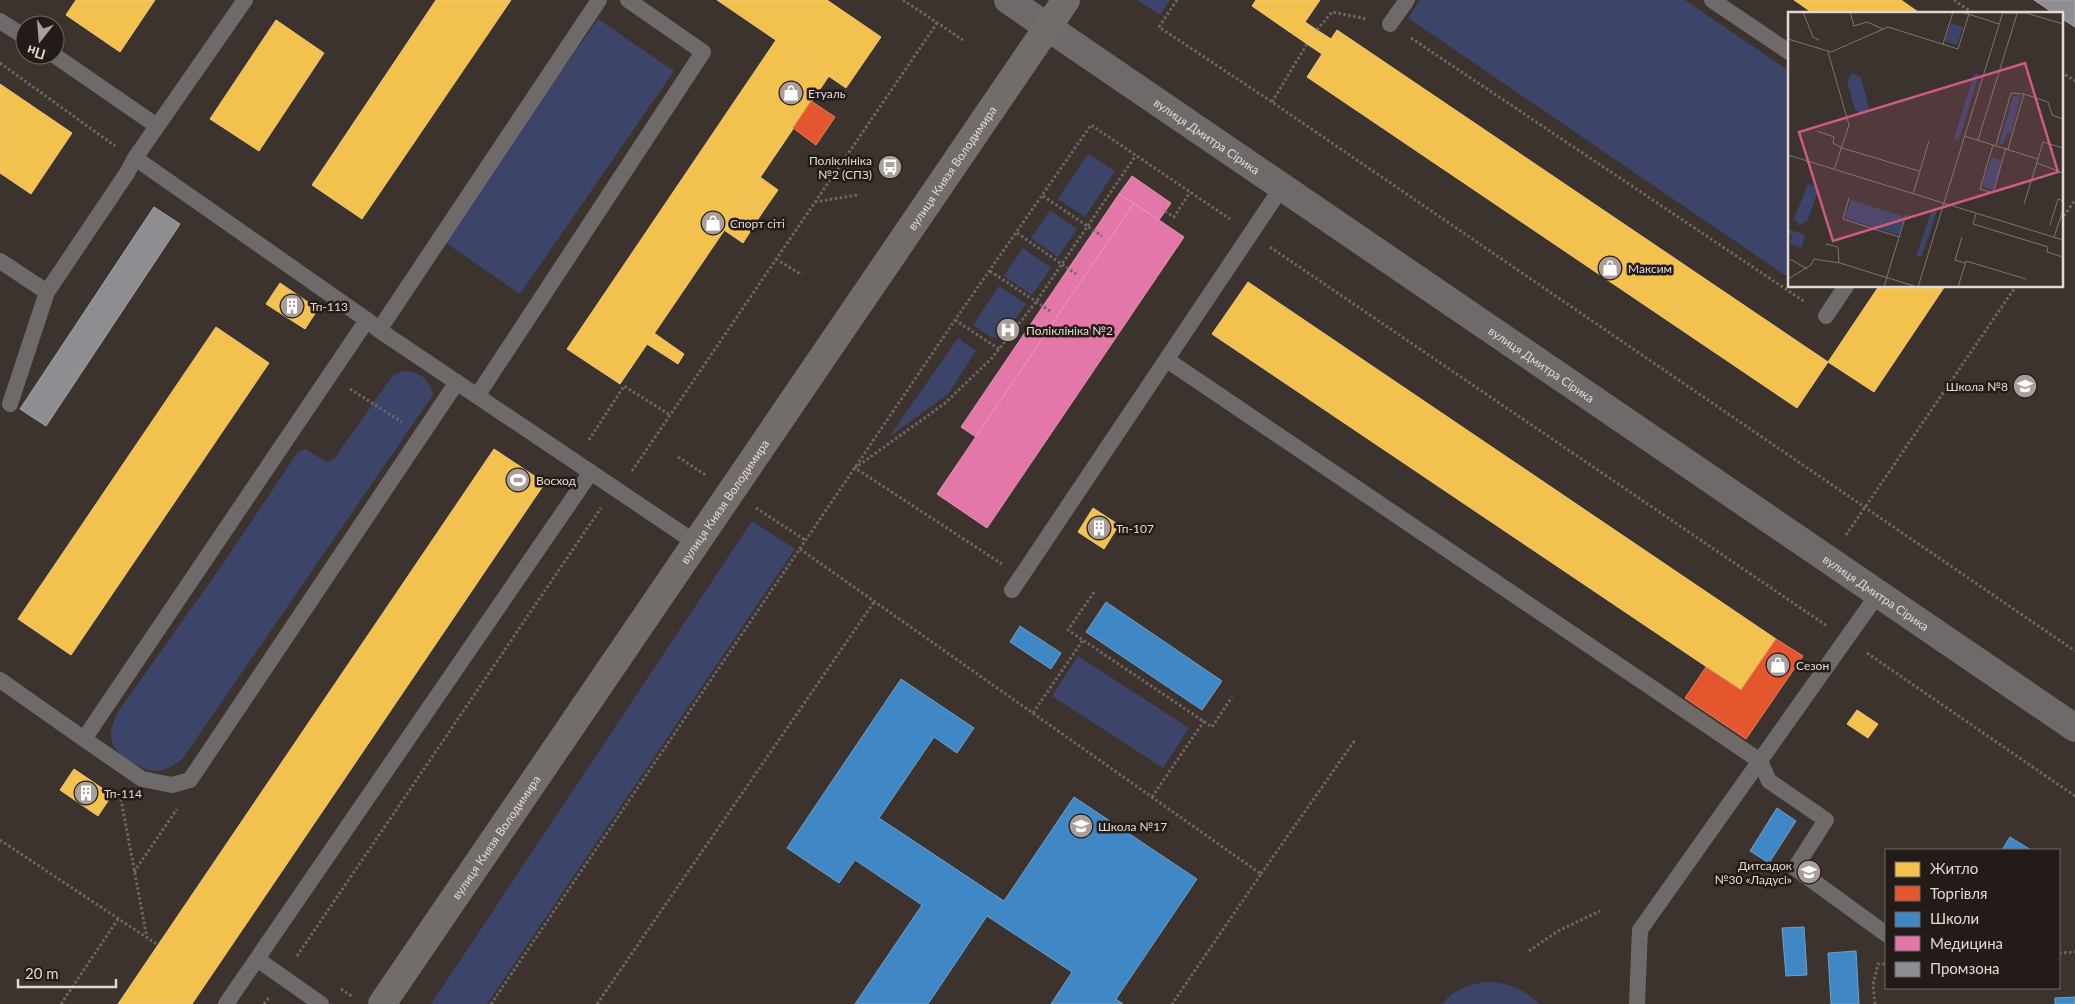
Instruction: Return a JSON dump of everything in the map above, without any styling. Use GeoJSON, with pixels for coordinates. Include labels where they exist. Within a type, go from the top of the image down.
{"type":"FeatureCollection","features":[{"type":"Feature","properties":{"kind":"main road","name":"вулиця Князя Володимира"},"geometry":{"type":"LineString","coordinates":[[382,1004],[1066,0]]}},
{"type":"Feature","properties":{"kind":"street","name":"вулиця Дмитра Сірика"},"geometry":{"type":"LineString","coordinates":[[1008,0],[2075,728]]}},
{"type":"Feature","properties":{"kind":"lane"},"geometry":{"type":"LineString","coordinates":[[10,404],[47,292],[122,181],[135,158],[245,0]]}},
{"type":"Feature","properties":{"kind":"lane"},"geometry":{"type":"LineString","coordinates":[[84,739],[329,376],[373,325],[599,0]]}},
{"type":"Feature","properties":{"kind":"lane"},"geometry":{"type":"LineString","coordinates":[[477,396],[703,52],[628,0]]}},
{"type":"Feature","properties":{"kind":"lane"},"geometry":{"type":"LineString","coordinates":[[1390,24],[1407,0]]}},
{"type":"Feature","properties":{"kind":"lane"},"geometry":{"type":"LineString","coordinates":[[1712,0],[1788,51]]}},
{"type":"Feature","properties":{"kind":"lane"},"geometry":{"type":"LineString","coordinates":[[0,21],[15,31]]}},
{"type":"Feature","properties":{"kind":"lane"},"geometry":{"type":"LineString","coordinates":[[65,63],[157,126]]}},
{"type":"Feature","properties":{"kind":"lane"},"geometry":{"type":"LineString","coordinates":[[135,158],[373,325],[696,543]]}},
{"type":"Feature","properties":{"kind":"lane"},"geometry":{"type":"LineString","coordinates":[[1012,590],[1282,187]]}},
{"type":"Feature","properties":{"kind":"lane"},"geometry":{"type":"LineString","coordinates":[[0,261],[47,292]]}},
{"type":"Feature","properties":{"kind":"lane"},"geometry":{"type":"LineString","coordinates":[[1826,316],[1845,288]]}},
{"type":"Feature","properties":{"kind":"lane"},"geometry":{"type":"LineString","coordinates":[[1166,360],[1760,761],[1770,781],[1826,820],[1795,868],[1885,933]]}},
{"type":"Feature","properties":{"kind":"lane"},"geometry":{"type":"LineString","coordinates":[[0,680],[142,779],[172,785],[190,780],[457,382]]}},
{"type":"Feature","properties":{"kind":"lane"},"geometry":{"type":"LineString","coordinates":[[226,1004],[591,472]]}},
{"type":"Feature","properties":{"kind":"lane"},"geometry":{"type":"LineString","coordinates":[[1637,1004],[1640,930],[1878,594]]}},
{"type":"Feature","properties":{"kind":"lane"},"geometry":{"type":"LineString","coordinates":[[256,960],[321,1004]]}},
{"type":"Feature","properties":{"kind":"path"},"geometry":{"type":"LineString","coordinates":[[903,0],[962,40]]}},
{"type":"Feature","properties":{"kind":"path"},"geometry":{"type":"LineString","coordinates":[[1177,0],[1159,27],[1272,102],[2075,652]]}},
{"type":"Feature","properties":{"kind":"path"},"geometry":{"type":"LineString","coordinates":[[1954,0],[1960,2],[1972,12]]}},
{"type":"Feature","properties":{"kind":"path"},"geometry":{"type":"LineString","coordinates":[[1317,30],[1332,12],[1390,24],[1826,316]]}},
{"type":"Feature","properties":{"kind":"path"},"geometry":{"type":"LineString","coordinates":[[264,1004],[617,489],[670,415],[937,23]]}},
{"type":"Feature","properties":{"kind":"path"},"geometry":{"type":"LineString","coordinates":[[1272,102],[1307,44]]}},
{"type":"Feature","properties":{"kind":"path"},"geometry":{"type":"LineString","coordinates":[[0,63],[118,148]]}},
{"type":"Feature","properties":{"kind":"path"},"geometry":{"type":"LineString","coordinates":[[2062,73],[2075,81]]}},
{"type":"Feature","properties":{"kind":"path"},"geometry":{"type":"LineString","coordinates":[[491,1004],[955,320],[1091,125],[2075,796]]}},
{"type":"Feature","properties":{"kind":"path"},"geometry":{"type":"LineString","coordinates":[[854,468],[944,404],[999,349],[1036,302],[1136,155]]}},
{"type":"Feature","properties":{"kind":"path"},"geometry":{"type":"LineString","coordinates":[[1165,211],[1174,217],[1190,192]]}},
{"type":"Feature","properties":{"kind":"path"},"geometry":{"type":"LineString","coordinates":[[815,203],[857,195]]}},
{"type":"Feature","properties":{"kind":"path"},"geometry":{"type":"LineString","coordinates":[[1043,196],[1102,236]]}},
{"type":"Feature","properties":{"kind":"path"},"geometry":{"type":"LineString","coordinates":[[2062,219],[2075,200]]}},
{"type":"Feature","properties":{"kind":"path"},"geometry":{"type":"LineString","coordinates":[[1017,233],[1076,274]]}},
{"type":"Feature","properties":{"kind":"path"},"geometry":{"type":"LineString","coordinates":[[776,259],[802,275]]}},
{"type":"Feature","properties":{"kind":"path"},"geometry":{"type":"LineString","coordinates":[[990,271],[1050,311]]}},
{"type":"Feature","properties":{"kind":"path"},"geometry":{"type":"LineString","coordinates":[[1829,560],[2015,288]]}},
{"type":"Feature","properties":{"kind":"path"},"geometry":{"type":"LineString","coordinates":[[955,320],[999,349]]}},
{"type":"Feature","properties":{"kind":"path"},"geometry":{"type":"LineString","coordinates":[[329,376],[422,434]]}},
{"type":"Feature","properties":{"kind":"path"},"geometry":{"type":"LineString","coordinates":[[575,461],[624,386],[670,415]]}},
{"type":"Feature","properties":{"kind":"path"},"geometry":{"type":"LineString","coordinates":[[854,468],[1021,576]]}},
{"type":"Feature","properties":{"kind":"path"},"geometry":{"type":"LineString","coordinates":[[800,549],[1261,874]]}},
{"type":"Feature","properties":{"kind":"path"},"geometry":{"type":"LineString","coordinates":[[1094,592],[1068,630],[1212,727],[1232,697]]}},
{"type":"Feature","properties":{"kind":"path"},"geometry":{"type":"LineString","coordinates":[[597,1004],[874,602]]}},
{"type":"Feature","properties":{"kind":"path"},"geometry":{"type":"LineString","coordinates":[[1033,713],[1083,640]]}},
{"type":"Feature","properties":{"kind":"path"},"geometry":{"type":"LineString","coordinates":[[1152,797],[1204,721]]}},
{"type":"Feature","properties":{"kind":"path"},"geometry":{"type":"LineString","coordinates":[[1172,1004],[1355,740]]}},
{"type":"Feature","properties":{"kind":"path"},"geometry":{"type":"LineString","coordinates":[[114,759],[147,938]]}},
{"type":"Feature","properties":{"kind":"path"},"geometry":{"type":"LineString","coordinates":[[134,872],[178,807]]}},
{"type":"Feature","properties":{"kind":"path"},"geometry":{"type":"LineString","coordinates":[[0,840],[158,945]]}},
{"type":"Feature","properties":{"kind":"path"},"geometry":{"type":"LineString","coordinates":[[1529,951],[1558,932],[1600,912]]}},
{"type":"Feature","properties":{"kind":"path"},"geometry":{"type":"LineString","coordinates":[[61,1004],[118,919]]}},
{"type":"Feature","properties":{"kind":"path"},"geometry":{"type":"LineString","coordinates":[[2060,953],[2075,952]]}},
{"type":"Feature","properties":{"kind":"path"},"geometry":{"type":"LineString","coordinates":[[1875,1004],[1873,985],[1878,964],[1885,964]]}},
{"type":"Feature","properties":{"kind":"shaded area"},"geometry":{"type":"Polygon","coordinates":[[[1137,0],[1170,0],[1160,15],[1137,0]]]}},
{"type":"Feature","properties":{"kind":"shaded area"},"geometry":{"type":"Polygon","coordinates":[[[1420,0],[1685,0],[1788,70],[1788,277],[1408,18],[1420,0]]]}},
{"type":"Feature","properties":{"kind":"shaded area"},"geometry":{"type":"Polygon","coordinates":[[[598,19],[674,71],[520,294],[443,241],[598,19]]]}},
{"type":"Feature","properties":{"kind":"shaded area"},"geometry":{"type":"Polygon","coordinates":[[[1088,154],[1115,171],[1085,217],[1058,199],[1088,154]]]}},
{"type":"Feature","properties":{"kind":"shaded area"},"geometry":{"type":"Polygon","coordinates":[[[1050,210],[1077,229],[1058,257],[1031,238],[1050,210]]]}},
{"type":"Feature","properties":{"kind":"shaded area"},"geometry":{"type":"Polygon","coordinates":[[[1023,248],[1051,268],[1032,295],[1004,276],[1023,248]]]}},
{"type":"Feature","properties":{"kind":"shaded area"},"geometry":{"type":"Polygon","coordinates":[[[999,286],[1026,304],[1001,339],[991,337],[973,325],[999,286]]]}},
{"type":"Feature","properties":{"kind":"shaded area"},"geometry":{"type":"Polygon","coordinates":[[[958,338],[976,351],[948,394],[889,437],[958,338]]]}},
{"type":"Feature","properties":{"kind":"shaded area"},"geometry":{"type":"Polygon","coordinates":[[[403,371],[414,372],[423,377],[432,389],[433,395],[183,758],[169,768],[155,771],[142,768],[121,755],[115,748],[111,738],[112,728],[118,712],[220,568],[298,452],[306,449],[326,462],[334,459],[393,375],[403,371]]]}},
{"type":"Feature","properties":{"kind":"shaded area"},"geometry":{"type":"Polygon","coordinates":[[[752,521],[795,549],[487,1004],[431,1004],[752,521]]]}},
{"type":"Feature","properties":{"kind":"shaded area"},"geometry":{"type":"Polygon","coordinates":[[[1078,656],[1189,728],[1163,768],[1052,696],[1078,656]]]}},
{"type":"Feature","properties":{"kind":"shaded area"},"geometry":{"type":"Polygon","coordinates":[[[1484,982],[1500,983],[1514,987],[1533,998],[1539,1004],[1442,1004],[1461,989],[1484,982]]]}},
{"type":"Feature","properties":{"kind":"building: Житло"},"geometry":{"type":"Polygon","coordinates":[[[76,0],[155,0],[120,52],[66,15],[76,0]]]}},
{"type":"Feature","properties":{"kind":"building: Житло"},"geometry":{"type":"Polygon","coordinates":[[[436,0],[511,0],[362,219],[312,185],[436,0]]]}},
{"type":"Feature","properties":{"kind":"building: Житло"},"geometry":{"type":"Polygon","coordinates":[[[717,0],[827,0],[881,37],[846,88],[717,0]]]}},
{"type":"Feature","properties":{"kind":"building: Житло"},"geometry":{"type":"Polygon","coordinates":[[[1256,0],[1320,0],[1305,22],[1317,30],[1307,44],[1252,6],[1256,0]]]}},
{"type":"Feature","properties":{"kind":"building: Житло"},"geometry":{"type":"Polygon","coordinates":[[[1794,0],[1901,0],[1918,12],[1811,12],[1794,0]]]}},
{"type":"Feature","properties":{"kind":"building: Житло"},"geometry":{"type":"Polygon","coordinates":[[[276,20],[324,53],[259,151],[210,119],[276,20]]]}},
{"type":"Feature","properties":{"kind":"building: Житло"},"geometry":{"type":"Polygon","coordinates":[[[1317,30],[1331,39],[1337,30],[1828,362],[1797,408],[1307,77],[1322,54],[1307,44],[1317,30]]]}},
{"type":"Feature","properties":{"kind":"building: Житло"},"geometry":{"type":"Polygon","coordinates":[[[776,40],[829,76],[620,384],[567,349],[776,40]]]}},
{"type":"Feature","properties":{"kind":"building: Житло"},"geometry":{"type":"Polygon","coordinates":[[[0,84],[72,133],[31,194],[0,173],[0,84]]]}},
{"type":"Feature","properties":{"kind":"building: Житло"},"geometry":{"type":"Polygon","coordinates":[[[760,177],[778,190],[762,213],[744,201],[760,177]]]}},
{"type":"Feature","properties":{"kind":"building: Житло"},"geometry":{"type":"Polygon","coordinates":[[[744,201],[762,213],[743,243],[724,230],[744,201]]]}},
{"type":"Feature","properties":{"kind":"building: Житло"},"geometry":{"type":"Polygon","coordinates":[[[1248,282],[1776,639],[1741,690],[1212,334],[1248,282]]]}},
{"type":"Feature","properties":{"kind":"building: Житло","name":"Тп-113"},"geometry":{"type":"Polygon","coordinates":[[[280,283],[318,309],[305,329],[266,304],[280,283]]]}},
{"type":"Feature","properties":{"kind":"building: Житло"},"geometry":{"type":"Polygon","coordinates":[[[1878,288],[1944,288],[1874,392],[1828,362],[1878,288]]]}},
{"type":"Feature","properties":{"kind":"building: Житло"},"geometry":{"type":"Polygon","coordinates":[[[216,327],[269,363],[71,655],[18,619],[216,327]]]}},
{"type":"Feature","properties":{"kind":"building: Житло"},"geometry":{"type":"Polygon","coordinates":[[[654,333],[684,354],[678,364],[647,344],[654,333]]]}},
{"type":"Feature","properties":{"kind":"building: Житло"},"geometry":{"type":"Polygon","coordinates":[[[494,449],[545,483],[192,1004],[118,1004],[494,449]]]}},
{"type":"Feature","properties":{"kind":"building: Житло","name":"Тп-107"},"geometry":{"type":"Polygon","coordinates":[[[1093,508],[1119,525],[1104,549],[1078,532],[1093,508]]]}},
{"type":"Feature","properties":{"kind":"building: Житло"},"geometry":{"type":"Polygon","coordinates":[[[1857,710],[1878,724],[1868,738],[1847,724],[1857,710]]]}},
{"type":"Feature","properties":{"kind":"building: Житло","name":"Тп-114"},"geometry":{"type":"Polygon","coordinates":[[[74,769],[112,795],[98,816],[60,790],[74,769]]]}},
{"type":"Feature","properties":{"kind":"building: Торгівля"},"geometry":{"type":"Polygon","coordinates":[[[811,101],[835,117],[816,145],[793,128],[811,101]]]}},
{"type":"Feature","properties":{"kind":"building: Торгівля"},"geometry":{"type":"Polygon","coordinates":[[[1776,639],[1803,656],[1746,739],[1685,698],[1706,667],[1741,690],[1776,639]]]}},
{"type":"Feature","properties":{"kind":"building: Школи"},"geometry":{"type":"Polygon","coordinates":[[[1106,602],[1222,681],[1202,710],[1086,632],[1106,602]]]}},
{"type":"Feature","properties":{"kind":"building: Школи"},"geometry":{"type":"Polygon","coordinates":[[[1020,626],[1061,653],[1051,669],[1010,642],[1020,626]]]}},
{"type":"Feature","properties":{"kind":"building: Школи"},"geometry":{"type":"Polygon","coordinates":[[[901,679],[974,728],[957,753],[934,737],[879,818],[1004,901],[1074,797],[1197,879],[1116,999],[1123,1004],[1051,1004],[1072,972],[987,916],[928,1004],[855,1004],[922,905],[855,860],[839,883],[787,848],[901,679]]]}},
{"type":"Feature","properties":{"kind":"building: Школи"},"geometry":{"type":"Polygon","coordinates":[[[1777,808],[1796,821],[1769,863],[1750,851],[1777,808]]]}},
{"type":"Feature","properties":{"kind":"building: Школи"},"geometry":{"type":"Polygon","coordinates":[[[2010,837],[2029,849],[2003,849],[2010,837]]]}},
{"type":"Feature","properties":{"kind":"building: Школи"},"geometry":{"type":"Polygon","coordinates":[[[1804,927],[1807,975],[1786,976],[1782,928],[1804,927]]]}},
{"type":"Feature","properties":{"kind":"building: Школи"},"geometry":{"type":"Polygon","coordinates":[[[1856,951],[1859,1004],[1831,1004],[1828,953],[1856,951]]]}},
{"type":"Feature","properties":{"kind":"building: Школи"},"geometry":{"type":"Polygon","coordinates":[[[2075,997],[2075,1004],[2055,1004],[2055,998],[2075,997]]]}},
{"type":"Feature","properties":{"kind":"building: Медицина"},"geometry":{"type":"Polygon","coordinates":[[[1132,176],[1171,203],[1159,220],[1119,194],[1132,176]]]}},
{"type":"Feature","properties":{"kind":"building: Медицина"},"geometry":{"type":"Polygon","coordinates":[[[1119,194],[1134,203],[976,437],[961,427],[1119,194]]]}},
{"type":"Feature","properties":{"kind":"building: Медицина"},"geometry":{"type":"Polygon","coordinates":[[[1134,203],[1184,237],[987,528],[937,494],[1134,203]]]}},
{"type":"Feature","properties":{"kind":"building: Промзона"},"geometry":{"type":"Polygon","coordinates":[[[2034,0],[2075,0],[2075,27],[2062,19],[2062,12],[2052,12],[2034,0]]]}},
{"type":"Feature","properties":{"kind":"building: Промзона"},"geometry":{"type":"Polygon","coordinates":[[[154,207],[180,224],[46,426],[20,409],[154,207]]]}},
{"type":"Feature","properties":{"kind":"place","name":"Етуаль"},"geometry":{"type":"Point","coordinates":[791,93]}},
{"type":"Feature","properties":{"kind":"place","name":"Поліклініка №2 (СПЗ)"},"geometry":{"type":"Point","coordinates":[890,167]}},
{"type":"Feature","properties":{"kind":"place","name":"Спорт сiтi"},"geometry":{"type":"Point","coordinates":[713,223]}},
{"type":"Feature","properties":{"kind":"place","name":"Максим"},"geometry":{"type":"Point","coordinates":[1610,268]}},
{"type":"Feature","properties":{"kind":"place","name":"Тп-113"},"geometry":{"type":"Point","coordinates":[292,306]}},
{"type":"Feature","properties":{"kind":"place","name":"Поліклініка №2"},"geometry":{"type":"Point","coordinates":[1008,330]}},
{"type":"Feature","properties":{"kind":"place","name":"Школа №8"},"geometry":{"type":"Point","coordinates":[2025,386]}},
{"type":"Feature","properties":{"kind":"place","name":"Восход"},"geometry":{"type":"Point","coordinates":[518,480]}},
{"type":"Feature","properties":{"kind":"place","name":"Тп-107"},"geometry":{"type":"Point","coordinates":[1099,528]}},
{"type":"Feature","properties":{"kind":"place","name":"Сезон"},"geometry":{"type":"Point","coordinates":[1778,665]}},
{"type":"Feature","properties":{"kind":"place","name":"Тп-114"},"geometry":{"type":"Point","coordinates":[86,793]}},
{"type":"Feature","properties":{"kind":"place","name":"Школа №17"},"geometry":{"type":"Point","coordinates":[1081,826]}},
{"type":"Feature","properties":{"kind":"place","name":"Дитсадок №30 «Ладусі»"},"geometry":{"type":"Point","coordinates":[1809,872]}}]}
